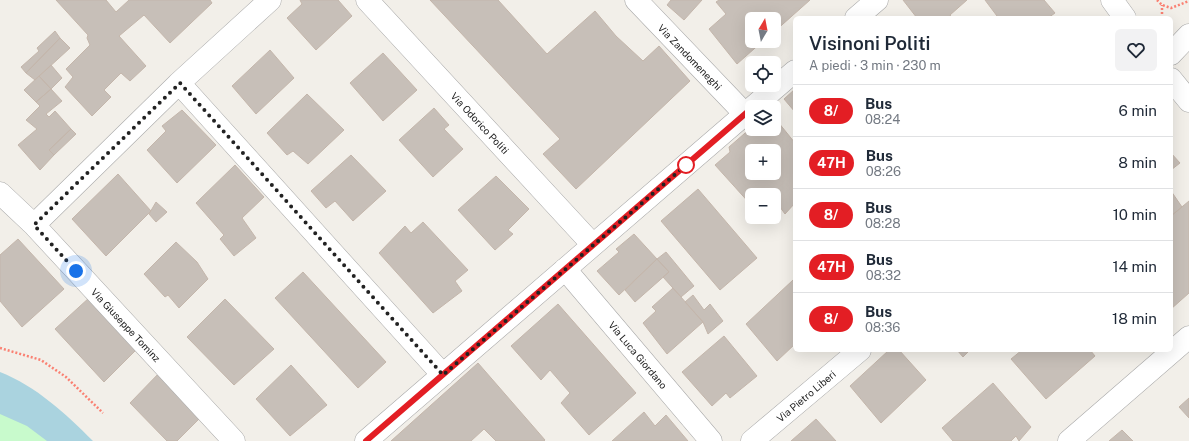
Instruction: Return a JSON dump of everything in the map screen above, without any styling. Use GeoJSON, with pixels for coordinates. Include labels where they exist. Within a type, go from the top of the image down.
{"type":"FeatureCollection","features":[{"type":"Feature","properties":{"kind":"street"},"geometry":{"type":"LineString","coordinates":[[34,225],[180,83],[270,0]]}},
{"type":"Feature","properties":{"kind":"street","name":"Via Odorico Politi"},"geometry":{"type":"LineString","coordinates":[[367,0],[593,245]]}},
{"type":"Feature","properties":{"kind":"street","name":"Via Zandomeneghi"},"geometry":{"type":"LineString","coordinates":[[636,0],[745,104]]}},
{"type":"Feature","properties":{"kind":"street"},"geometry":{"type":"LineString","coordinates":[[858,16],[877,0]]}},
{"type":"Feature","properties":{"kind":"street"},"geometry":{"type":"LineString","coordinates":[[1112,0],[1124,16]]}},
{"type":"Feature","properties":{"kind":"street"},"geometry":{"type":"LineString","coordinates":[[1173,52],[1189,35]]}},
{"type":"Feature","properties":{"kind":"street"},"geometry":{"type":"LineString","coordinates":[[761,100],[793,73]]}},
{"type":"Feature","properties":{"kind":"street"},"geometry":{"type":"LineString","coordinates":[[180,83],[443,375]]}},
{"type":"Feature","properties":{"kind":"street"},"geometry":{"type":"LineString","coordinates":[[1173,83],[1189,101]]}},
{"type":"Feature","properties":{"kind":"street"},"geometry":{"type":"LineString","coordinates":[[366,441],[745,113]]}},
{"type":"Feature","properties":{"kind":"street","name":"Via Giuseppe Tominz"},"geometry":{"type":"LineString","coordinates":[[0,193],[34,225],[234,441]]}},
{"type":"Feature","properties":{"kind":"street","name":"Via Luca Giordano"},"geometry":{"type":"LineString","coordinates":[[565,269],[711,441]]}},
{"type":"Feature","properties":{"kind":"street"},"geometry":{"type":"LineString","coordinates":[[1173,351],[1189,337]]}},
{"type":"Feature","properties":{"kind":"street","name":"Via Pietro Liberi"},"geometry":{"type":"LineString","coordinates":[[752,441],[858,352]]}},
{"type":"Feature","properties":{"kind":"street"},"geometry":{"type":"LineString","coordinates":[[1069,441],[1172,352]]}},
{"type":"Feature","properties":{"kind":"path"},"geometry":{"type":"LineString","coordinates":[[1157,0],[1162,5],[1170,8],[1189,1]]}},
{"type":"Feature","properties":{"kind":"path"},"geometry":{"type":"LineString","coordinates":[[1162,5],[1162,16]]}},
{"type":"Feature","properties":{"kind":"path"},"geometry":{"type":"LineString","coordinates":[[0,348],[41,360],[66,377],[103,413]]}},
{"type":"Feature","properties":{"kind":"green space"},"geometry":{"type":"Polygon","coordinates":[[[0,400],[59,441],[0,441],[0,400]]]}},
{"type":"Feature","properties":{"kind":"water"},"geometry":{"type":"Polygon","coordinates":[[[0,372],[38,393],[61,411],[93,441],[47,441],[27,426],[0,414],[0,372]]]}},
{"type":"Feature","properties":{"kind":"building"},"geometry":{"type":"Polygon","coordinates":[[[56,0],[106,0],[116,12],[129,0],[210,0],[212,3],[170,43],[144,15],[119,36],[146,66],[130,81],[121,73],[104,90],[111,97],[92,116],[65,87],[73,77],[66,69],[90,45],[87,38],[88,35],[56,0]]]}},
{"type":"Feature","properties":{"kind":"building"},"geometry":{"type":"Polygon","coordinates":[[[300,0],[338,0],[352,16],[316,50],[287,18],[302,4],[300,0]]]}},
{"type":"Feature","properties":{"kind":"building"},"geometry":{"type":"Polygon","coordinates":[[[430,0],[498,0],[547,54],[595,11],[616,36],[643,61],[659,46],[690,81],[576,189],[543,154],[560,139],[430,0]]]}},
{"type":"Feature","properties":{"kind":"building"},"geometry":{"type":"Polygon","coordinates":[[[671,0],[702,0],[684,20],[667,5],[671,0]]]}},
{"type":"Feature","properties":{"kind":"building"},"geometry":{"type":"Polygon","coordinates":[[[719,0],[810,0],[781,26],[781,12],[745,12],[745,48],[755,48],[737,64],[709,29],[726,14],[716,2],[719,0]]]}},
{"type":"Feature","properties":{"kind":"building"},"geometry":{"type":"Polygon","coordinates":[[[903,0],[967,0],[951,16],[915,16],[903,0]]]}},
{"type":"Feature","properties":{"kind":"building"},"geometry":{"type":"Polygon","coordinates":[[[985,0],[1044,0],[1055,13],[1051,16],[997,16],[985,0]]]}},
{"type":"Feature","properties":{"kind":"building"},"geometry":{"type":"Polygon","coordinates":[[[55,31],[60,38],[26,73],[21,67],[39,51],[37,48],[55,31]]]}},
{"type":"Feature","properties":{"kind":"building"},"geometry":{"type":"Polygon","coordinates":[[[60,38],[70,48],[35,80],[26,73],[60,38]]]}},
{"type":"Feature","properties":{"kind":"building"},"geometry":{"type":"Polygon","coordinates":[[[270,50],[294,78],[256,114],[232,86],[270,50]]]}},
{"type":"Feature","properties":{"kind":"building"},"geometry":{"type":"Polygon","coordinates":[[[383,53],[417,90],[383,121],[350,83],[383,53]]]}},
{"type":"Feature","properties":{"kind":"building"},"geometry":{"type":"Polygon","coordinates":[[[51,65],[62,78],[51,89],[39,76],[51,65]]]}},
{"type":"Feature","properties":{"kind":"building"},"geometry":{"type":"Polygon","coordinates":[[[39,76],[51,89],[36,102],[24,90],[39,76]]]}},
{"type":"Feature","properties":{"kind":"building"},"geometry":{"type":"Polygon","coordinates":[[[51,89],[62,101],[46,114],[49,117],[55,111],[71,129],[49,150],[54,155],[40,170],[18,145],[37,129],[26,120],[40,106],[36,102],[51,89]]]}},
{"type":"Feature","properties":{"kind":"building"},"geometry":{"type":"Polygon","coordinates":[[[793,91],[793,110],[784,99],[793,91]]]}},
{"type":"Feature","properties":{"kind":"building"},"geometry":{"type":"Polygon","coordinates":[[[307,94],[344,130],[308,164],[293,151],[287,155],[267,133],[307,94]]]}},
{"type":"Feature","properties":{"kind":"building"},"geometry":{"type":"Polygon","coordinates":[[[434,108],[449,125],[444,129],[463,149],[433,177],[399,140],[434,108]]]}},
{"type":"Feature","properties":{"kind":"building"},"geometry":{"type":"Polygon","coordinates":[[[182,110],[216,145],[177,183],[147,150],[166,131],[162,126],[182,110]]]}},
{"type":"Feature","properties":{"kind":"building"},"geometry":{"type":"Polygon","coordinates":[[[781,126],[793,141],[793,205],[785,214],[781,208],[781,188],[745,188],[745,198],[715,165],[730,152],[729,147],[745,133],[745,136],[781,136],[781,126]]]}},
{"type":"Feature","properties":{"kind":"building"},"geometry":{"type":"Polygon","coordinates":[[[71,129],[76,134],[54,155],[49,150],[71,129]]]}},
{"type":"Feature","properties":{"kind":"building"},"geometry":{"type":"Polygon","coordinates":[[[351,155],[386,191],[353,221],[335,201],[326,208],[311,191],[351,155]]]}},
{"type":"Feature","properties":{"kind":"building"},"geometry":{"type":"Polygon","coordinates":[[[1173,155],[1180,163],[1173,168],[1173,155]]]}},
{"type":"Feature","properties":{"kind":"building"},"geometry":{"type":"Polygon","coordinates":[[[235,165],[264,197],[242,218],[256,238],[234,256],[220,239],[224,235],[196,203],[235,165]]]}},
{"type":"Feature","properties":{"kind":"building"},"geometry":{"type":"Polygon","coordinates":[[[118,174],[151,211],[106,256],[72,219],[118,174]]]}},
{"type":"Feature","properties":{"kind":"building"},"geometry":{"type":"Polygon","coordinates":[[[496,176],[529,209],[508,230],[513,234],[495,250],[458,210],[496,176]]]}},
{"type":"Feature","properties":{"kind":"building"},"geometry":{"type":"Polygon","coordinates":[[[698,189],[757,258],[720,290],[661,221],[698,189]]]}},
{"type":"Feature","properties":{"kind":"building"},"geometry":{"type":"Polygon","coordinates":[[[1173,194],[1182,207],[1173,214],[1173,194]]]}},
{"type":"Feature","properties":{"kind":"building"},"geometry":{"type":"Polygon","coordinates":[[[1189,201],[1189,293],[1173,307],[1173,214],[1189,201]]]}},
{"type":"Feature","properties":{"kind":"building"},"geometry":{"type":"Polygon","coordinates":[[[156,202],[167,212],[156,222],[149,214],[156,202]]]}},
{"type":"Feature","properties":{"kind":"building"},"geometry":{"type":"Polygon","coordinates":[[[423,222],[468,270],[455,281],[462,291],[433,313],[379,253],[405,226],[411,233],[423,222]]]}},
{"type":"Feature","properties":{"kind":"building"},"geometry":{"type":"Polygon","coordinates":[[[634,234],[657,259],[619,295],[597,271],[619,252],[616,249],[634,234]]]}},
{"type":"Feature","properties":{"kind":"building"},"geometry":{"type":"Polygon","coordinates":[[[18,239],[64,289],[22,327],[0,301],[0,255],[18,239]]]}},
{"type":"Feature","properties":{"kind":"building"},"geometry":{"type":"Polygon","coordinates":[[[176,242],[197,262],[208,279],[179,308],[168,295],[165,297],[144,274],[176,242]]]}},
{"type":"Feature","properties":{"kind":"building"},"geometry":{"type":"Polygon","coordinates":[[[666,252],[694,286],[681,297],[663,277],[669,272],[657,259],[666,252]]]}},
{"type":"Feature","properties":{"kind":"building"},"geometry":{"type":"Polygon","coordinates":[[[657,259],[669,272],[635,302],[625,290],[657,259]]]}},
{"type":"Feature","properties":{"kind":"building"},"geometry":{"type":"Polygon","coordinates":[[[303,272],[386,362],[358,388],[275,298],[303,272]]]}},
{"type":"Feature","properties":{"kind":"building"},"geometry":{"type":"Polygon","coordinates":[[[793,280],[793,346],[777,361],[746,324],[793,280]]]}},
{"type":"Feature","properties":{"kind":"building"},"geometry":{"type":"Polygon","coordinates":[[[673,288],[703,322],[667,354],[643,323],[656,311],[652,307],[673,288]]]}},
{"type":"Feature","properties":{"kind":"building"},"geometry":{"type":"Polygon","coordinates":[[[693,295],[704,310],[710,304],[723,321],[708,334],[703,322],[685,302],[693,295]]]}},
{"type":"Feature","properties":{"kind":"building"},"geometry":{"type":"Polygon","coordinates":[[[90,297],[137,349],[104,382],[55,329],[90,297]]]}},
{"type":"Feature","properties":{"kind":"building"},"geometry":{"type":"Polygon","coordinates":[[[225,299],[274,349],[234,385],[187,337],[225,299]]]}},
{"type":"Feature","properties":{"kind":"building"},"geometry":{"type":"Polygon","coordinates":[[[558,304],[636,393],[589,435],[561,403],[570,393],[550,370],[541,380],[511,346],[558,304]]]}},
{"type":"Feature","properties":{"kind":"building"},"geometry":{"type":"Polygon","coordinates":[[[724,336],[757,376],[730,398],[726,393],[712,406],[682,372],[724,336]]]}},
{"type":"Feature","properties":{"kind":"building"},"geometry":{"type":"Polygon","coordinates":[[[887,352],[901,352],[926,380],[881,423],[850,386],[887,352]]]}},
{"type":"Feature","properties":{"kind":"building"},"geometry":{"type":"Polygon","coordinates":[[[959,352],[968,352],[963,357],[959,352]]]}},
{"type":"Feature","properties":{"kind":"building"},"geometry":{"type":"Polygon","coordinates":[[[1020,352],[1092,352],[1095,356],[1046,399],[1011,359],[1020,352]]]}},
{"type":"Feature","properties":{"kind":"building"},"geometry":{"type":"Polygon","coordinates":[[[478,363],[545,440],[544,441],[496,441],[484,429],[471,441],[391,441],[478,363]]]}},
{"type":"Feature","properties":{"kind":"building"},"geometry":{"type":"Polygon","coordinates":[[[291,365],[327,405],[290,436],[256,399],[291,365]]]}},
{"type":"Feature","properties":{"kind":"building"},"geometry":{"type":"Polygon","coordinates":[[[162,370],[203,415],[177,441],[167,441],[130,403],[162,370]]]}},
{"type":"Feature","properties":{"kind":"building"},"geometry":{"type":"Polygon","coordinates":[[[993,383],[1031,427],[1019,441],[1016,436],[1011,441],[953,441],[942,428],[993,383]]]}},
{"type":"Feature","properties":{"kind":"building"},"geometry":{"type":"Polygon","coordinates":[[[1189,398],[1189,418],[1179,407],[1189,398]]]}},
{"type":"Feature","properties":{"kind":"building"},"geometry":{"type":"Polygon","coordinates":[[[644,412],[655,426],[666,415],[688,441],[612,441],[644,412]]]}},
{"type":"Feature","properties":{"kind":"building"},"geometry":{"type":"Polygon","coordinates":[[[816,419],[836,441],[791,441],[816,419]]]}},
{"type":"Feature","properties":{"kind":"building"},"geometry":{"type":"Polygon","coordinates":[[[1122,430],[1133,441],[1109,441],[1122,430]]]}},
{"type":"Feature","properties":{"kind":"bus line","name":"8/"},"geometry":{"type":"LineString","coordinates":[[366,441],[745,114]]}},
{"type":"Feature","properties":{"kind":"route"},"geometry":{"type":"LineString","coordinates":[[76,271],[34,225],[180,83],[443,375],[686,165]]}}]}
